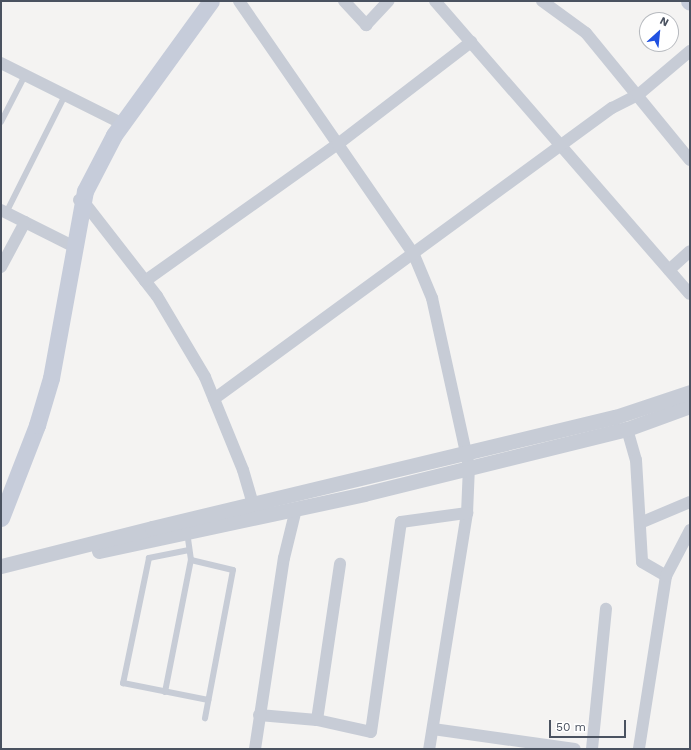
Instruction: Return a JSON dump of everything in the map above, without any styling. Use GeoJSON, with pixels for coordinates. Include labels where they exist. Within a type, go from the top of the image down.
{"type":"FeatureCollection","features":[{"type":"Feature","properties":{"kind":"main road"},"geometry":{"type":"LineString","coordinates":[[1,500],[32,423],[45,377],[69,244],[93,160],[118,120],[204,1]]}},
{"type":"Feature","properties":{"kind":"main road"},"geometry":{"type":"LineString","coordinates":[[1,518],[37,425],[51,378],[81,200],[98,162],[114,135],[211,1]]}},
{"type":"Feature","properties":{"kind":"street"},"geometry":{"type":"LineString","coordinates":[[238,1],[414,255],[432,298],[469,460],[467,513],[429,749]]}},
{"type":"Feature","properties":{"kind":"street"},"geometry":{"type":"LineString","coordinates":[[344,1],[366,25],[388,1]]}},
{"type":"Feature","properties":{"kind":"street"},"geometry":{"type":"LineString","coordinates":[[435,1],[690,294]]}},
{"type":"Feature","properties":{"kind":"street"},"geometry":{"type":"LineString","coordinates":[[545,2],[586,33],[690,160]]}},
{"type":"Feature","properties":{"kind":"street"},"geometry":{"type":"LineString","coordinates":[[145,281],[338,144],[471,42]]}},
{"type":"Feature","properties":{"kind":"street"},"geometry":{"type":"LineString","coordinates":[[214,399],[342,304],[414,255],[560,145],[612,108],[638,95],[690,51]]}},
{"type":"Feature","properties":{"kind":"street"},"geometry":{"type":"LineString","coordinates":[[1,63],[118,120]]}},
{"type":"Feature","properties":{"kind":"street"},"geometry":{"type":"LineString","coordinates":[[81,200],[157,296],[205,377],[243,470],[255,511]]}},
{"type":"Feature","properties":{"kind":"street"},"geometry":{"type":"LineString","coordinates":[[3,211],[69,244]]}},
{"type":"Feature","properties":{"kind":"street"},"geometry":{"type":"LineString","coordinates":[[1,267],[25,222]]}},
{"type":"Feature","properties":{"kind":"street"},"geometry":{"type":"LineString","coordinates":[[669,270],[690,251]]}},
{"type":"Feature","properties":{"kind":"street"},"geometry":{"type":"LineString","coordinates":[[1,575],[110,544],[187,533],[255,511],[296,509],[615,417],[690,392]]}},
{"type":"Feature","properties":{"kind":"street"},"geometry":{"type":"LineString","coordinates":[[1,566],[110,544],[469,460],[627,429],[690,406]]}},
{"type":"Feature","properties":{"kind":"street"},"geometry":{"type":"LineString","coordinates":[[627,429],[636,460],[642,562],[666,576]]}},
{"type":"Feature","properties":{"kind":"street"},"geometry":{"type":"LineString","coordinates":[[640,523],[690,502]]}},
{"type":"Feature","properties":{"kind":"street"},"geometry":{"type":"LineString","coordinates":[[255,749],[284,558],[296,509]]}},
{"type":"Feature","properties":{"kind":"street"},"geometry":{"type":"LineString","coordinates":[[259,715],[317,720],[371,732],[401,522],[467,513]]}},
{"type":"Feature","properties":{"kind":"street"},"geometry":{"type":"LineString","coordinates":[[639,749],[666,576],[690,530]]}},
{"type":"Feature","properties":{"kind":"street"},"geometry":{"type":"LineString","coordinates":[[317,720],[340,564]]}},
{"type":"Feature","properties":{"kind":"street"},"geometry":{"type":"LineString","coordinates":[[592,749],[606,609]]}},
{"type":"Feature","properties":{"kind":"street"},"geometry":{"type":"LineString","coordinates":[[433,729],[574,749]]}},
{"type":"Feature","properties":{"kind":"lane"},"geometry":{"type":"LineString","coordinates":[[1,122],[25,75]]}},
{"type":"Feature","properties":{"kind":"lane"},"geometry":{"type":"LineString","coordinates":[[3,211],[65,95]]}},
{"type":"Feature","properties":{"kind":"lane"},"geometry":{"type":"LineString","coordinates":[[165,692],[191,560],[187,533]]}},
{"type":"Feature","properties":{"kind":"lane"},"geometry":{"type":"LineString","coordinates":[[189,550],[149,558],[123,683],[208,700]]}},
{"type":"Feature","properties":{"kind":"lane"},"geometry":{"type":"LineString","coordinates":[[191,560],[233,570],[205,718]]}}]}
